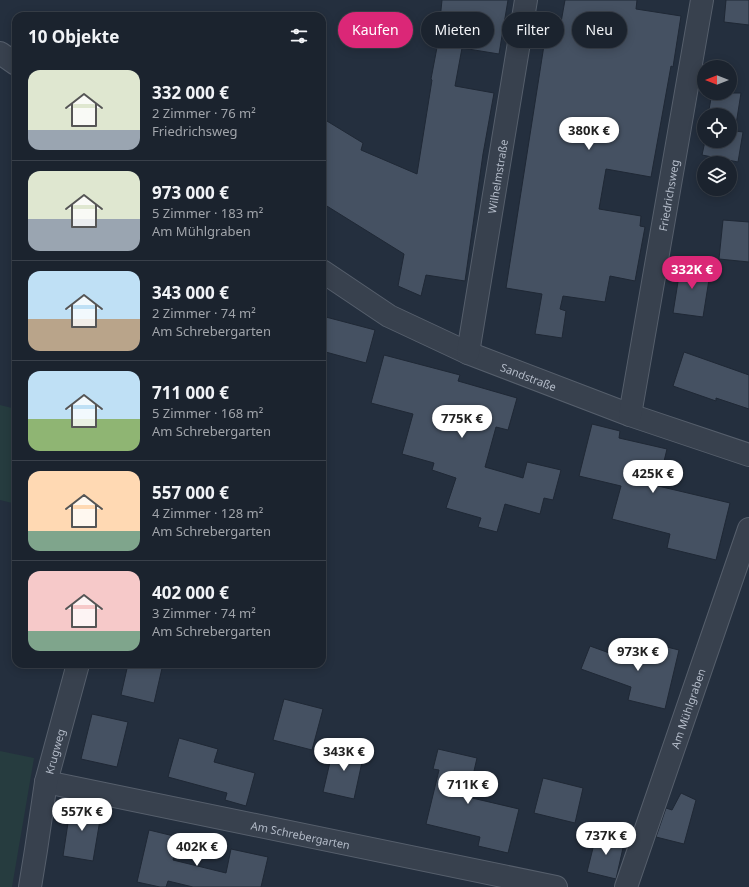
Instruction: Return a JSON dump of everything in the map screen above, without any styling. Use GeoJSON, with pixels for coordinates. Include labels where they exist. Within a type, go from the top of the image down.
{"type":"FeatureCollection","features":[{"type":"Feature","properties":{"kind":"street","name":"Wilhelmstraße"},"geometry":{"type":"LineString","coordinates":[[468,353],[526,0]]}},
{"type":"Feature","properties":{"kind":"street","name":"Friedrichsweg"},"geometry":{"type":"LineString","coordinates":[[630,415],[702,0]]}},
{"type":"Feature","properties":{"kind":"street"},"geometry":{"type":"LineString","coordinates":[[0,53],[12,61]]}},
{"type":"Feature","properties":{"kind":"street","name":"Sandstraße"},"geometry":{"type":"LineString","coordinates":[[326,274],[390,316],[468,353],[630,415],[749,455]]}},
{"type":"Feature","properties":{"kind":"street","name":"Am Mühlgraben"},"geometry":{"type":"LineString","coordinates":[[626,887],[749,529]]}},
{"type":"Feature","properties":{"kind":"street","name":"Krugweg"},"geometry":{"type":"LineString","coordinates":[[30,887],[46,782],[77,668]]}},
{"type":"Feature","properties":{"kind":"street","name":"Am Schrebergarten"},"geometry":{"type":"LineString","coordinates":[[46,782],[556,887]]}},
{"type":"Feature","properties":{"kind":"green space"},"geometry":{"type":"Polygon","coordinates":[[[0,405],[12,408],[12,503],[0,500],[0,405]]]}},
{"type":"Feature","properties":{"kind":"green space"},"geometry":{"type":"Polygon","coordinates":[[[0,751],[34,758],[12,887],[0,887],[0,751]]]}},
{"type":"Feature","properties":{"kind":"building"},"geometry":{"type":"Polygon","coordinates":[[[442,0],[508,0],[506,12],[502,12],[502,36],[499,54],[462,48],[494,48],[494,12],[441,12],[442,0]]]}},
{"type":"Feature","properties":{"kind":"building"},"geometry":{"type":"Polygon","coordinates":[[[565,0],[637,0],[636,9],[681,16],[673,67],[671,66],[651,177],[606,169],[599,209],[641,216],[640,226],[645,227],[635,281],[610,276],[605,302],[563,296],[560,309],[566,311],[562,338],[535,334],[542,294],[506,288],[544,48],[564,48],[563,12],[565,0]]]}},
{"type":"Feature","properties":{"kind":"building"},"geometry":{"type":"Polygon","coordinates":[[[726,0],[749,0],[749,25],[724,22],[726,0]]]}},
{"type":"Feature","properties":{"kind":"building"},"geometry":{"type":"Polygon","coordinates":[[[437,48],[462,48],[455,86],[494,93],[483,154],[465,281],[426,275],[421,296],[398,286],[404,254],[326,205],[326,120],[363,143],[361,150],[417,174],[437,48]]]}},
{"type":"Feature","properties":{"kind":"building"},"geometry":{"type":"Polygon","coordinates":[[[737,93],[741,93],[737,118],[737,108],[709,108],[711,100],[737,100],[737,93]]]}},
{"type":"Feature","properties":{"kind":"building"},"geometry":{"type":"Polygon","coordinates":[[[737,131],[743,132],[738,162],[737,156],[702,155],[704,148],[737,148],[737,131]]]}},
{"type":"Feature","properties":{"kind":"building"},"geometry":{"type":"Polygon","coordinates":[[[723,220],[749,222],[749,262],[719,259],[723,220]]]}},
{"type":"Feature","properties":{"kind":"building"},"geometry":{"type":"Polygon","coordinates":[[[681,263],[711,267],[703,317],[673,313],[681,263]]]}},
{"type":"Feature","properties":{"kind":"building"},"geometry":{"type":"Polygon","coordinates":[[[326,317],[375,330],[366,363],[326,352],[326,317]]]}},
{"type":"Feature","properties":{"kind":"building"},"geometry":{"type":"Polygon","coordinates":[[[684,352],[749,375],[749,409],[716,398],[716,401],[673,386],[684,352]]]}},
{"type":"Feature","properties":{"kind":"building"},"geometry":{"type":"Polygon","coordinates":[[[384,355],[460,375],[458,381],[517,398],[508,430],[496,427],[485,467],[523,478],[527,462],[561,470],[553,500],[544,498],[540,514],[505,504],[497,532],[478,527],[481,518],[446,508],[456,478],[432,470],[434,463],[402,454],[413,414],[371,403],[384,355]]]}},
{"type":"Feature","properties":{"kind":"building"},"geometry":{"type":"Polygon","coordinates":[[[592,424],[620,431],[619,438],[667,449],[658,486],[730,503],[716,560],[667,548],[670,534],[612,519],[621,486],[579,476],[592,424]]]}},
{"type":"Feature","properties":{"kind":"building"},"geometry":{"type":"Polygon","coordinates":[[[642,641],[679,650],[665,709],[628,700],[631,687],[581,669],[590,646],[637,663],[642,641]]]}},
{"type":"Feature","properties":{"kind":"building"},"geometry":{"type":"Polygon","coordinates":[[[127,668],[162,668],[154,703],[121,695],[127,668]]]}},
{"type":"Feature","properties":{"kind":"building"},"geometry":{"type":"Polygon","coordinates":[[[284,699],[323,709],[312,750],[273,740],[284,699]]]}},
{"type":"Feature","properties":{"kind":"building"},"geometry":{"type":"Polygon","coordinates":[[[92,714],[128,722],[117,767],[81,759],[92,714]]]}},
{"type":"Feature","properties":{"kind":"building"},"geometry":{"type":"Polygon","coordinates":[[[179,738],[218,749],[214,762],[255,773],[246,806],[225,800],[227,793],[168,777],[179,738]]]}},
{"type":"Feature","properties":{"kind":"building"},"geometry":{"type":"Polygon","coordinates":[[[334,745],[364,753],[354,799],[323,792],[334,745]]]}},
{"type":"Feature","properties":{"kind":"building"},"geometry":{"type":"Polygon","coordinates":[[[438,749],[477,758],[468,797],[519,809],[508,853],[478,846],[480,837],[426,824],[439,770],[433,769],[438,749]]]}},
{"type":"Feature","properties":{"kind":"building"},"geometry":{"type":"Polygon","coordinates":[[[543,778],[583,788],[575,823],[534,813],[543,778]]]}},
{"type":"Feature","properties":{"kind":"building"},"geometry":{"type":"Polygon","coordinates":[[[681,793],[696,800],[684,844],[656,837],[666,808],[672,810],[681,793]]]}},
{"type":"Feature","properties":{"kind":"building"},"geometry":{"type":"Polygon","coordinates":[[[71,803],[102,808],[93,861],[63,856],[71,803]]]}},
{"type":"Feature","properties":{"kind":"building"},"geometry":{"type":"Polygon","coordinates":[[[149,830],[178,837],[173,860],[226,873],[231,849],[268,857],[261,887],[193,887],[168,881],[166,887],[160,887],[137,882],[149,830]]]}},
{"type":"Feature","properties":{"kind":"building"},"geometry":{"type":"Polygon","coordinates":[[[597,832],[625,839],[616,879],[587,872],[597,832]]]}}]}
